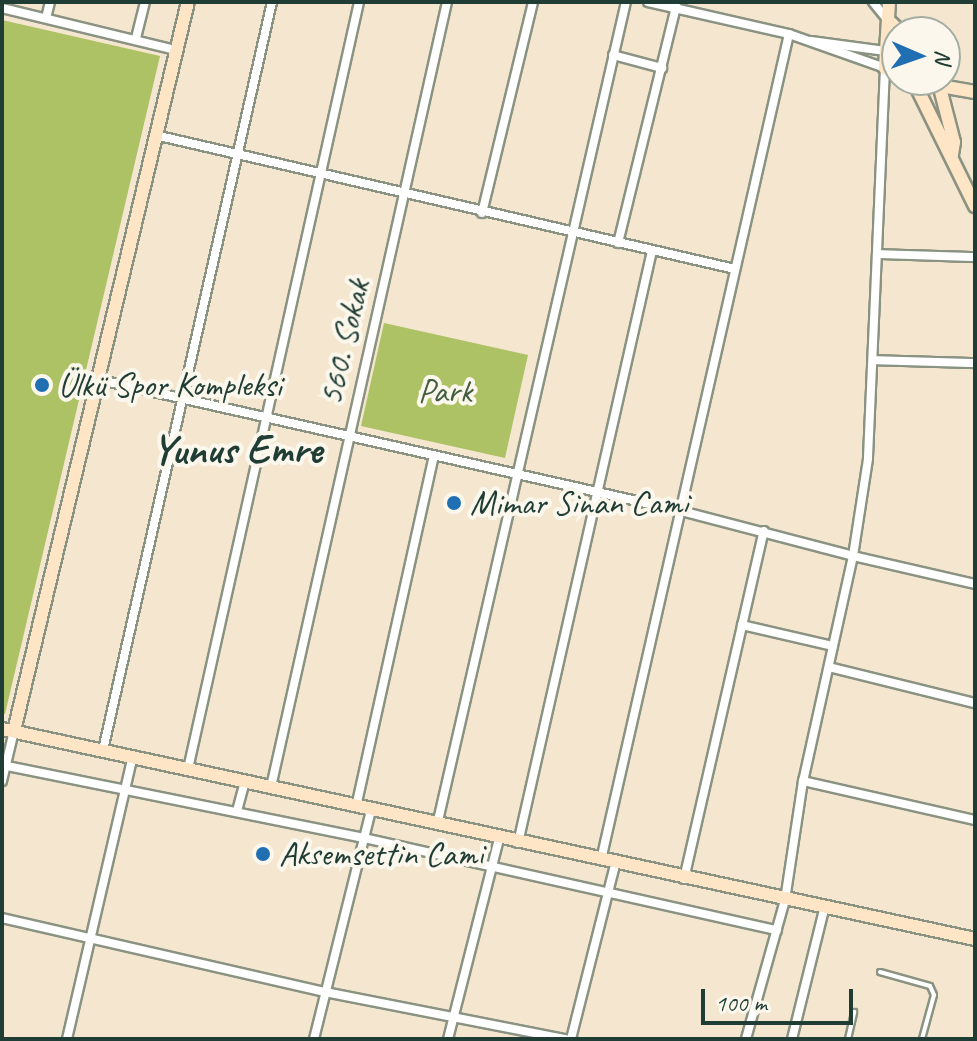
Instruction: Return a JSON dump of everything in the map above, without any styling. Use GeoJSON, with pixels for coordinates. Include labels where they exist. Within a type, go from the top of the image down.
{"type":"FeatureCollection","features":[{"type":"Feature","properties":{"kind":"street"},"geometry":{"type":"LineString","coordinates":[[46,18],[50,2]]}},
{"type":"Feature","properties":{"kind":"street"},"geometry":{"type":"LineString","coordinates":[[136,38],[145,2]]}},
{"type":"Feature","properties":{"kind":"street"},"geometry":{"type":"LineString","coordinates":[[2,781],[8,730],[188,2]]}},
{"type":"Feature","properties":{"kind":"street"},"geometry":{"type":"LineString","coordinates":[[103,750],[272,2]]}},
{"type":"Feature","properties":{"kind":"street"},"geometry":{"type":"LineString","coordinates":[[188,769],[318,195],[317,175],[359,2]]}},
{"type":"Feature","properties":{"kind":"street","name":"560. Sokak"},"geometry":{"type":"LineString","coordinates":[[271,787],[447,2]]}},
{"type":"Feature","properties":{"kind":"street"},"geometry":{"type":"LineString","coordinates":[[482,213],[533,2]]}},
{"type":"Feature","properties":{"kind":"street"},"geometry":{"type":"LineString","coordinates":[[437,825],[514,474],[626,2]]}},
{"type":"Feature","properties":{"kind":"street"},"geometry":{"type":"LineString","coordinates":[[648,2],[789,34],[881,67]]}},
{"type":"Feature","properties":{"kind":"street"},"geometry":{"type":"LineString","coordinates":[[618,243],[676,6]]}},
{"type":"Feature","properties":{"kind":"street"},"geometry":{"type":"LineString","coordinates":[[2,8],[176,50]]}},
{"type":"Feature","properties":{"kind":"street"},"geometry":{"type":"LineString","coordinates":[[600,861],[677,510],[789,34]]}},
{"type":"Feature","properties":{"kind":"street"},"geometry":{"type":"LineString","coordinates":[[811,41],[881,51]]}},
{"type":"Feature","properties":{"kind":"street"},"geometry":{"type":"LineString","coordinates":[[613,55],[662,68]]}},
{"type":"Feature","properties":{"kind":"street"},"geometry":{"type":"LineString","coordinates":[[746,1039],[785,900],[803,781],[853,556],[868,459],[884,96]]}},
{"type":"Feature","properties":{"kind":"street"},"geometry":{"type":"LineString","coordinates":[[917,96],[941,146],[952,155],[975,206]]}},
{"type":"Feature","properties":{"kind":"street"},"geometry":{"type":"LineString","coordinates":[[948,96],[954,142],[952,155]]}},
{"type":"Feature","properties":{"kind":"street"},"geometry":{"type":"LineString","coordinates":[[155,135],[403,196],[735,269]]}},
{"type":"Feature","properties":{"kind":"street"},"geometry":{"type":"LineString","coordinates":[[518,843],[652,251]]}},
{"type":"Feature","properties":{"kind":"street"},"geometry":{"type":"LineString","coordinates":[[877,254],[975,257]]}},
{"type":"Feature","properties":{"kind":"street"},"geometry":{"type":"LineString","coordinates":[[873,360],[975,363]]}},
{"type":"Feature","properties":{"kind":"street"},"geometry":{"type":"LineString","coordinates":[[95,379],[677,510],[975,584]]}},
{"type":"Feature","properties":{"kind":"street"},"geometry":{"type":"LineString","coordinates":[[356,807],[434,456]]}},
{"type":"Feature","properties":{"kind":"street"},"geometry":{"type":"LineString","coordinates":[[684,879],[764,531]]}},
{"type":"Feature","properties":{"kind":"street"},"geometry":{"type":"LineString","coordinates":[[742,625],[833,646]]}},
{"type":"Feature","properties":{"kind":"street"},"geometry":{"type":"LineString","coordinates":[[829,667],[975,703]]}},
{"type":"Feature","properties":{"kind":"street"},"geometry":{"type":"LineString","coordinates":[[8,730],[615,865],[975,939]]}},
{"type":"Feature","properties":{"kind":"street"},"geometry":{"type":"LineString","coordinates":[[67,1039],[133,756]]}},
{"type":"Feature","properties":{"kind":"street"},"geometry":{"type":"LineString","coordinates":[[4,765],[125,792],[237,811],[364,838],[777,930]]}},
{"type":"Feature","properties":{"kind":"street"},"geometry":{"type":"LineString","coordinates":[[803,781],[975,820]]}},
{"type":"Feature","properties":{"kind":"street"},"geometry":{"type":"LineString","coordinates":[[237,811],[245,782]]}},
{"type":"Feature","properties":{"kind":"street"},"geometry":{"type":"LineString","coordinates":[[314,1039],[371,810]]}},
{"type":"Feature","properties":{"kind":"street"},"geometry":{"type":"LineString","coordinates":[[448,1039],[499,839]]}},
{"type":"Feature","properties":{"kind":"street"},"geometry":{"type":"LineString","coordinates":[[571,1039],[615,865]]}},
{"type":"Feature","properties":{"kind":"street"},"geometry":{"type":"LineString","coordinates":[[792,1039],[824,910]]}},
{"type":"Feature","properties":{"kind":"street"},"geometry":{"type":"LineString","coordinates":[[2,918],[325,992],[565,1039]]}},
{"type":"Feature","properties":{"kind":"lane"},"geometry":{"type":"LineString","coordinates":[[880,972],[930,986],[934,995],[922,1039]]}},
{"type":"Feature","properties":{"kind":"lane"},"geometry":{"type":"LineString","coordinates":[[848,1039],[854,1012]]}},
{"type":"Feature","properties":{"kind":"green space","name":"Ülkü Spor Kompleksi"},"geometry":{"type":"Polygon","coordinates":[[[2,20],[160,56],[5,714],[2,713],[2,20]]]}},
{"type":"Feature","properties":{"kind":"green space","name":"Park"},"geometry":{"type":"Polygon","coordinates":[[[384,323],[528,355],[505,458],[361,426],[384,323]]]}},
{"type":"Feature","properties":{"kind":"place","name":"Ülkü Spor Kompleksi"},"geometry":{"type":"Point","coordinates":[42,385]}},
{"type":"Feature","properties":{"kind":"place","name":"Mimar Sinan Cami"},"geometry":{"type":"Point","coordinates":[454,503]}},
{"type":"Feature","properties":{"kind":"place","name":"Aksemsettin Cami"},"geometry":{"type":"Point","coordinates":[263,854]}},
{"type":"Feature","properties":{"kind":"district","name":"Yunus Emre"},"geometry":{"type":"Point","coordinates":[237,450]}}]}
